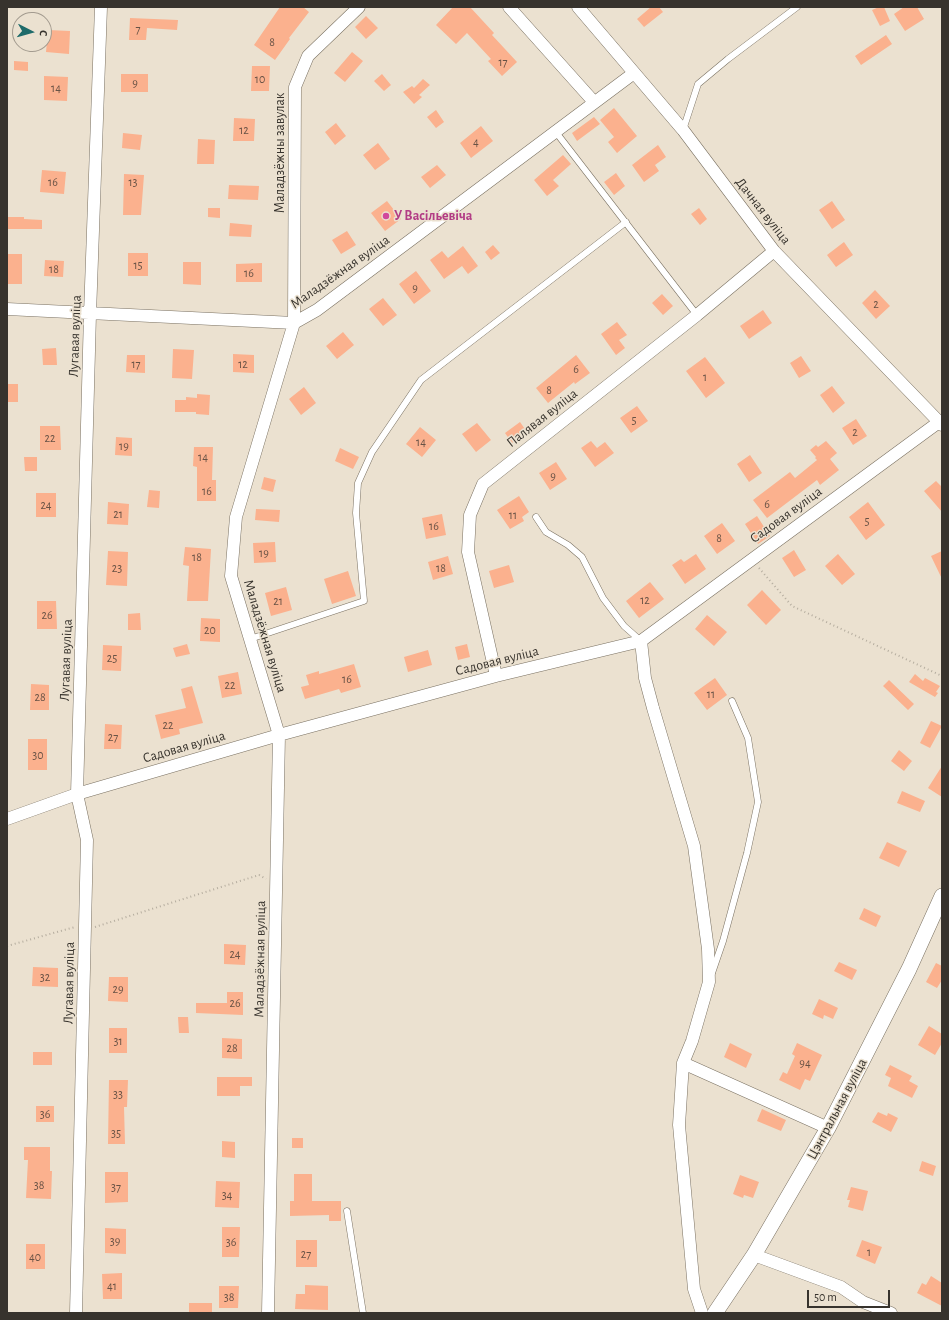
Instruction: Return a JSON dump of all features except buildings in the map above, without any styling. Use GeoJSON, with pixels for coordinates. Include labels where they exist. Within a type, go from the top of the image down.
{"type":"FeatureCollection","features":[{"type":"Feature","properties":{"kind":"street","name":"Лугавая вуліца"},"geometry":{"type":"LineString","coordinates":[[76,1313],[86,840],[77,794],[90,314],[101,7]]}},
{"type":"Feature","properties":{"kind":"street","name":"Маладзёжны завулак"},"geometry":{"type":"LineString","coordinates":[[294,323],[295,87],[308,56],[359,7]]}},
{"type":"Feature","properties":{"kind":"street"},"geometry":{"type":"LineString","coordinates":[[509,7],[594,102]]}},
{"type":"Feature","properties":{"kind":"street","name":"Дачная вуліца"},"geometry":{"type":"LineString","coordinates":[[578,7],[683,130],[774,251],[940,423]]}},
{"type":"Feature","properties":{"kind":"street","name":"Маладзёжная вуліца"},"geometry":{"type":"LineString","coordinates":[[268,1313],[279,735],[231,576],[236,517],[294,323],[317,310],[634,73]]}},
{"type":"Feature","properties":{"kind":"street","name":"Палявая вуліца"},"geometry":{"type":"LineString","coordinates":[[496,676],[468,552],[470,515],[483,484],[697,315],[774,251]]}},
{"type":"Feature","properties":{"kind":"street"},"geometry":{"type":"LineString","coordinates":[[7,309],[294,323]]}},
{"type":"Feature","properties":{"kind":"street","name":"Садовая вуліца"},"geometry":{"type":"LineString","coordinates":[[7,819],[77,794],[279,735],[496,676],[640,641],[940,423]]}},
{"type":"Feature","properties":{"kind":"street"},"geometry":{"type":"LineString","coordinates":[[640,641],[645,678],[694,846],[708,949],[709,982],[692,1041],[683,1063],[679,1125],[694,1289],[702,1313]]}},
{"type":"Feature","properties":{"kind":"street","name":"Цэнтральная вуліца"},"geometry":{"type":"LineString","coordinates":[[715,1313],[754,1255],[828,1128],[909,969],[942,896]]}},
{"type":"Feature","properties":{"kind":"street"},"geometry":{"type":"LineString","coordinates":[[683,1063],[828,1128]]}},
{"type":"Feature","properties":{"kind":"street"},"geometry":{"type":"LineString","coordinates":[[754,1255],[841,1287],[863,1302],[891,1313]]}},
{"type":"Feature","properties":{"kind":"lane"},"geometry":{"type":"LineString","coordinates":[[683,130],[698,84],[728,59],[797,7]]}},
{"type":"Feature","properties":{"kind":"lane"},"geometry":{"type":"LineString","coordinates":[[555,132],[697,315]]}},
{"type":"Feature","properties":{"kind":"lane"},"geometry":{"type":"LineString","coordinates":[[250,639],[364,601],[356,513],[358,482],[372,452],[421,380],[626,222]]}},
{"type":"Feature","properties":{"kind":"lane"},"geometry":{"type":"LineString","coordinates":[[536,517],[546,532],[568,545],[582,557],[603,598],[624,626],[640,641]]}},
{"type":"Feature","properties":{"kind":"lane"},"geometry":{"type":"LineString","coordinates":[[709,982],[723,941],[747,853],[758,802],[748,738],[732,701]]}},
{"type":"Feature","properties":{"kind":"lane"},"geometry":{"type":"LineString","coordinates":[[347,1211],[363,1313]]}},
{"type":"Feature","properties":{"kind":"path"},"geometry":{"type":"LineString","coordinates":[[752,559],[792,606],[942,676]]}},
{"type":"Feature","properties":{"kind":"path"},"geometry":{"type":"LineString","coordinates":[[7,946],[73,927],[93,928],[259,875],[268,879]]}},
{"type":"Feature","properties":{"kind":"place","name":"У Васільевіча"},"geometry":{"type":"Point","coordinates":[386,216]}}]}
